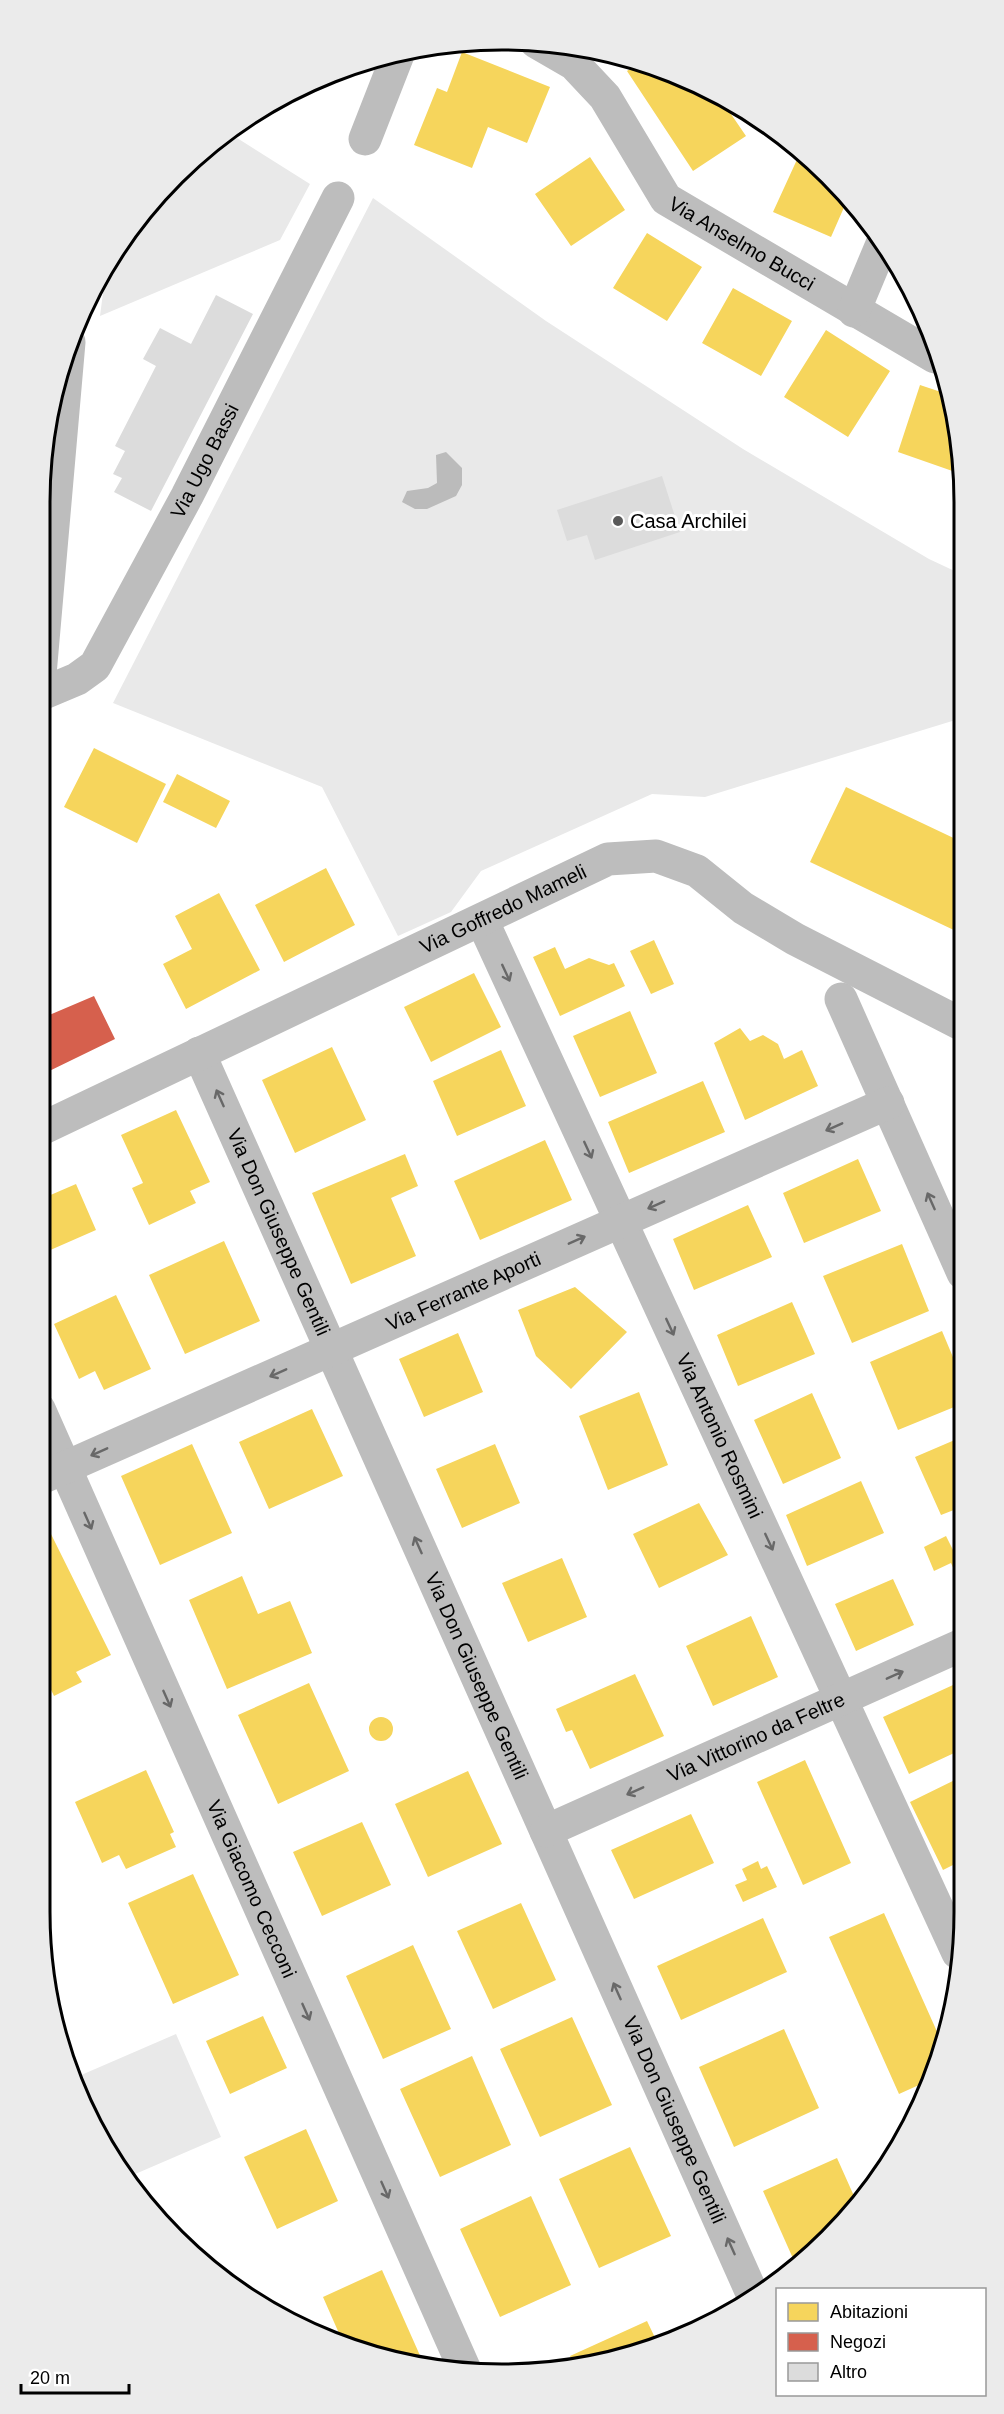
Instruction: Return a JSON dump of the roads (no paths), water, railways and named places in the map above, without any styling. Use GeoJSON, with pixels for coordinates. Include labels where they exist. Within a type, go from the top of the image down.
{"type":"FeatureCollection","features":[{"type":"Feature","properties":{"kind":"street","name":"Via Anselmo Bucci"},"geometry":{"type":"LineString","coordinates":[[554,52],[574,64],[605,97],[666,199],[929,353]]}},
{"type":"Feature","properties":{"kind":"street"},"geometry":{"type":"LineString","coordinates":[[365,139],[395,63]]}},
{"type":"Feature","properties":{"kind":"street","name":"Via Ugo Bassi"},"geometry":{"type":"LineString","coordinates":[[50,690],[77,679],[95,666],[187,496],[338,198]]}},
{"type":"Feature","properties":{"kind":"street"},"geometry":{"type":"LineString","coordinates":[[854,311],[879,252]]}},
{"type":"Feature","properties":{"kind":"street"},"geometry":{"type":"LineString","coordinates":[[50,560],[65,384]]}},
{"type":"Feature","properties":{"kind":"street","name":"Via Goffredo Mameli"},"geometry":{"type":"LineString","coordinates":[[50,1125],[608,859],[656,856],[697,871],[743,908],[795,939],[954,1020]]}},
{"type":"Feature","properties":{"kind":"street","name":"Via Antonio Rosmini"},"geometry":{"type":"LineString","coordinates":[[482,920],[954,1944]]}},
{"type":"Feature","properties":{"kind":"street"},"geometry":{"type":"LineString","coordinates":[[841,999],[954,1253]]}},
{"type":"Feature","properties":{"kind":"street","name":"Via Don Giuseppe Gentili"},"geometry":{"type":"LineString","coordinates":[[199,1053],[750,2290]]}},
{"type":"Feature","properties":{"kind":"street","name":"Via Ferrante Aporti"},"geometry":{"type":"LineString","coordinates":[[51,1473],[888,1103]]}},
{"type":"Feature","properties":{"kind":"street","name":"Via Giacomo Cecconi"},"geometry":{"type":"LineString","coordinates":[[51,1473],[462,2363]]}},
{"type":"Feature","properties":{"kind":"street","name":"Via Vittorino da Feltre"},"geometry":{"type":"LineString","coordinates":[[546,1831],[954,1648]]}},
{"type":"Feature","properties":{"kind":"place","name":"Casa Archilei"},"geometry":{"type":"Point","coordinates":[618,521]}}]}
